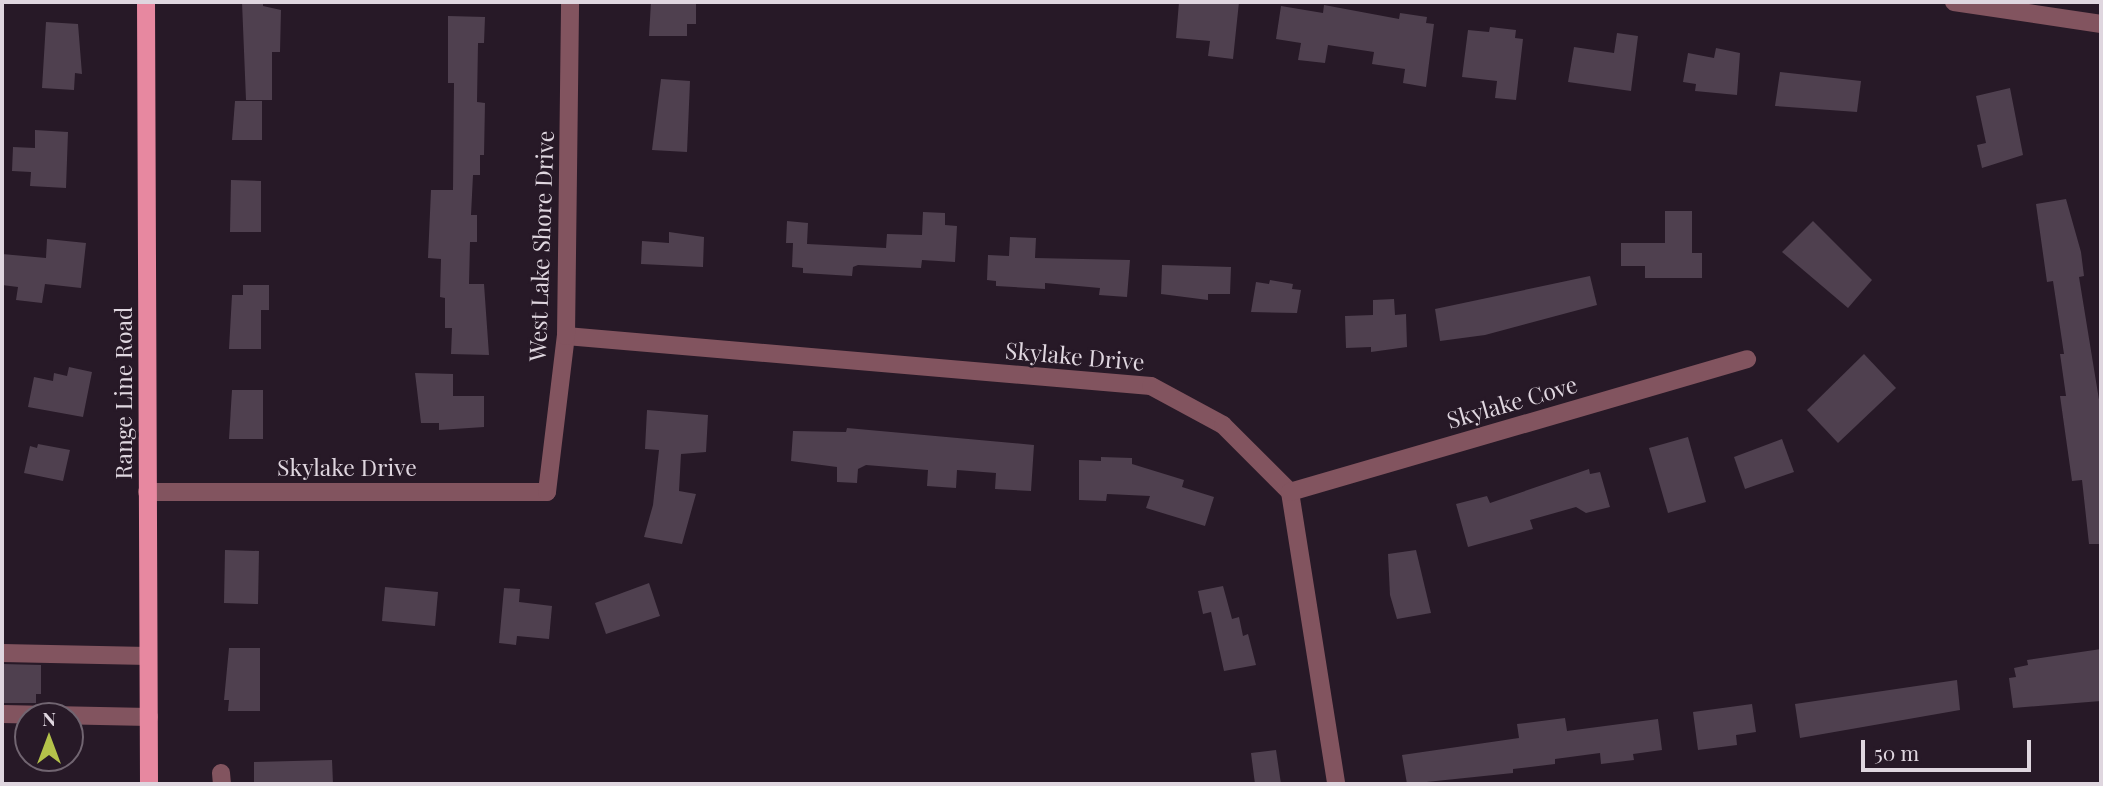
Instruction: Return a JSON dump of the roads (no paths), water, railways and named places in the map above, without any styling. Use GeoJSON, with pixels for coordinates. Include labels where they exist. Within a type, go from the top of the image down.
{"type":"FeatureCollection","features":[{"type":"Feature","properties":{"kind":"main road","name":"Range Line Road"},"geometry":{"type":"LineString","coordinates":[[146,2],[149,784]]}},
{"type":"Feature","properties":{"kind":"street","name":"West Lake Shore Drive"},"geometry":{"type":"LineString","coordinates":[[547,492],[566,336],[570,2]]}},
{"type":"Feature","properties":{"kind":"street"},"geometry":{"type":"LineString","coordinates":[[1954,2],[2101,23]]}},
{"type":"Feature","properties":{"kind":"street","name":"Skylake Drive"},"geometry":{"type":"LineString","coordinates":[[566,336],[1151,386],[1223,425],[1290,492]]}},
{"type":"Feature","properties":{"kind":"street","name":"Skylake Cove"},"geometry":{"type":"LineString","coordinates":[[1290,492],[1747,359]]}},
{"type":"Feature","properties":{"kind":"street","name":"Skylake Drive"},"geometry":{"type":"LineString","coordinates":[[147,492],[547,492]]}},
{"type":"Feature","properties":{"kind":"street"},"geometry":{"type":"LineString","coordinates":[[1290,492],[1336,784]]}},
{"type":"Feature","properties":{"kind":"street"},"geometry":{"type":"LineString","coordinates":[[2,653],[148,656]]}},
{"type":"Feature","properties":{"kind":"street"},"geometry":{"type":"LineString","coordinates":[[2,714],[149,717]]}}]}
